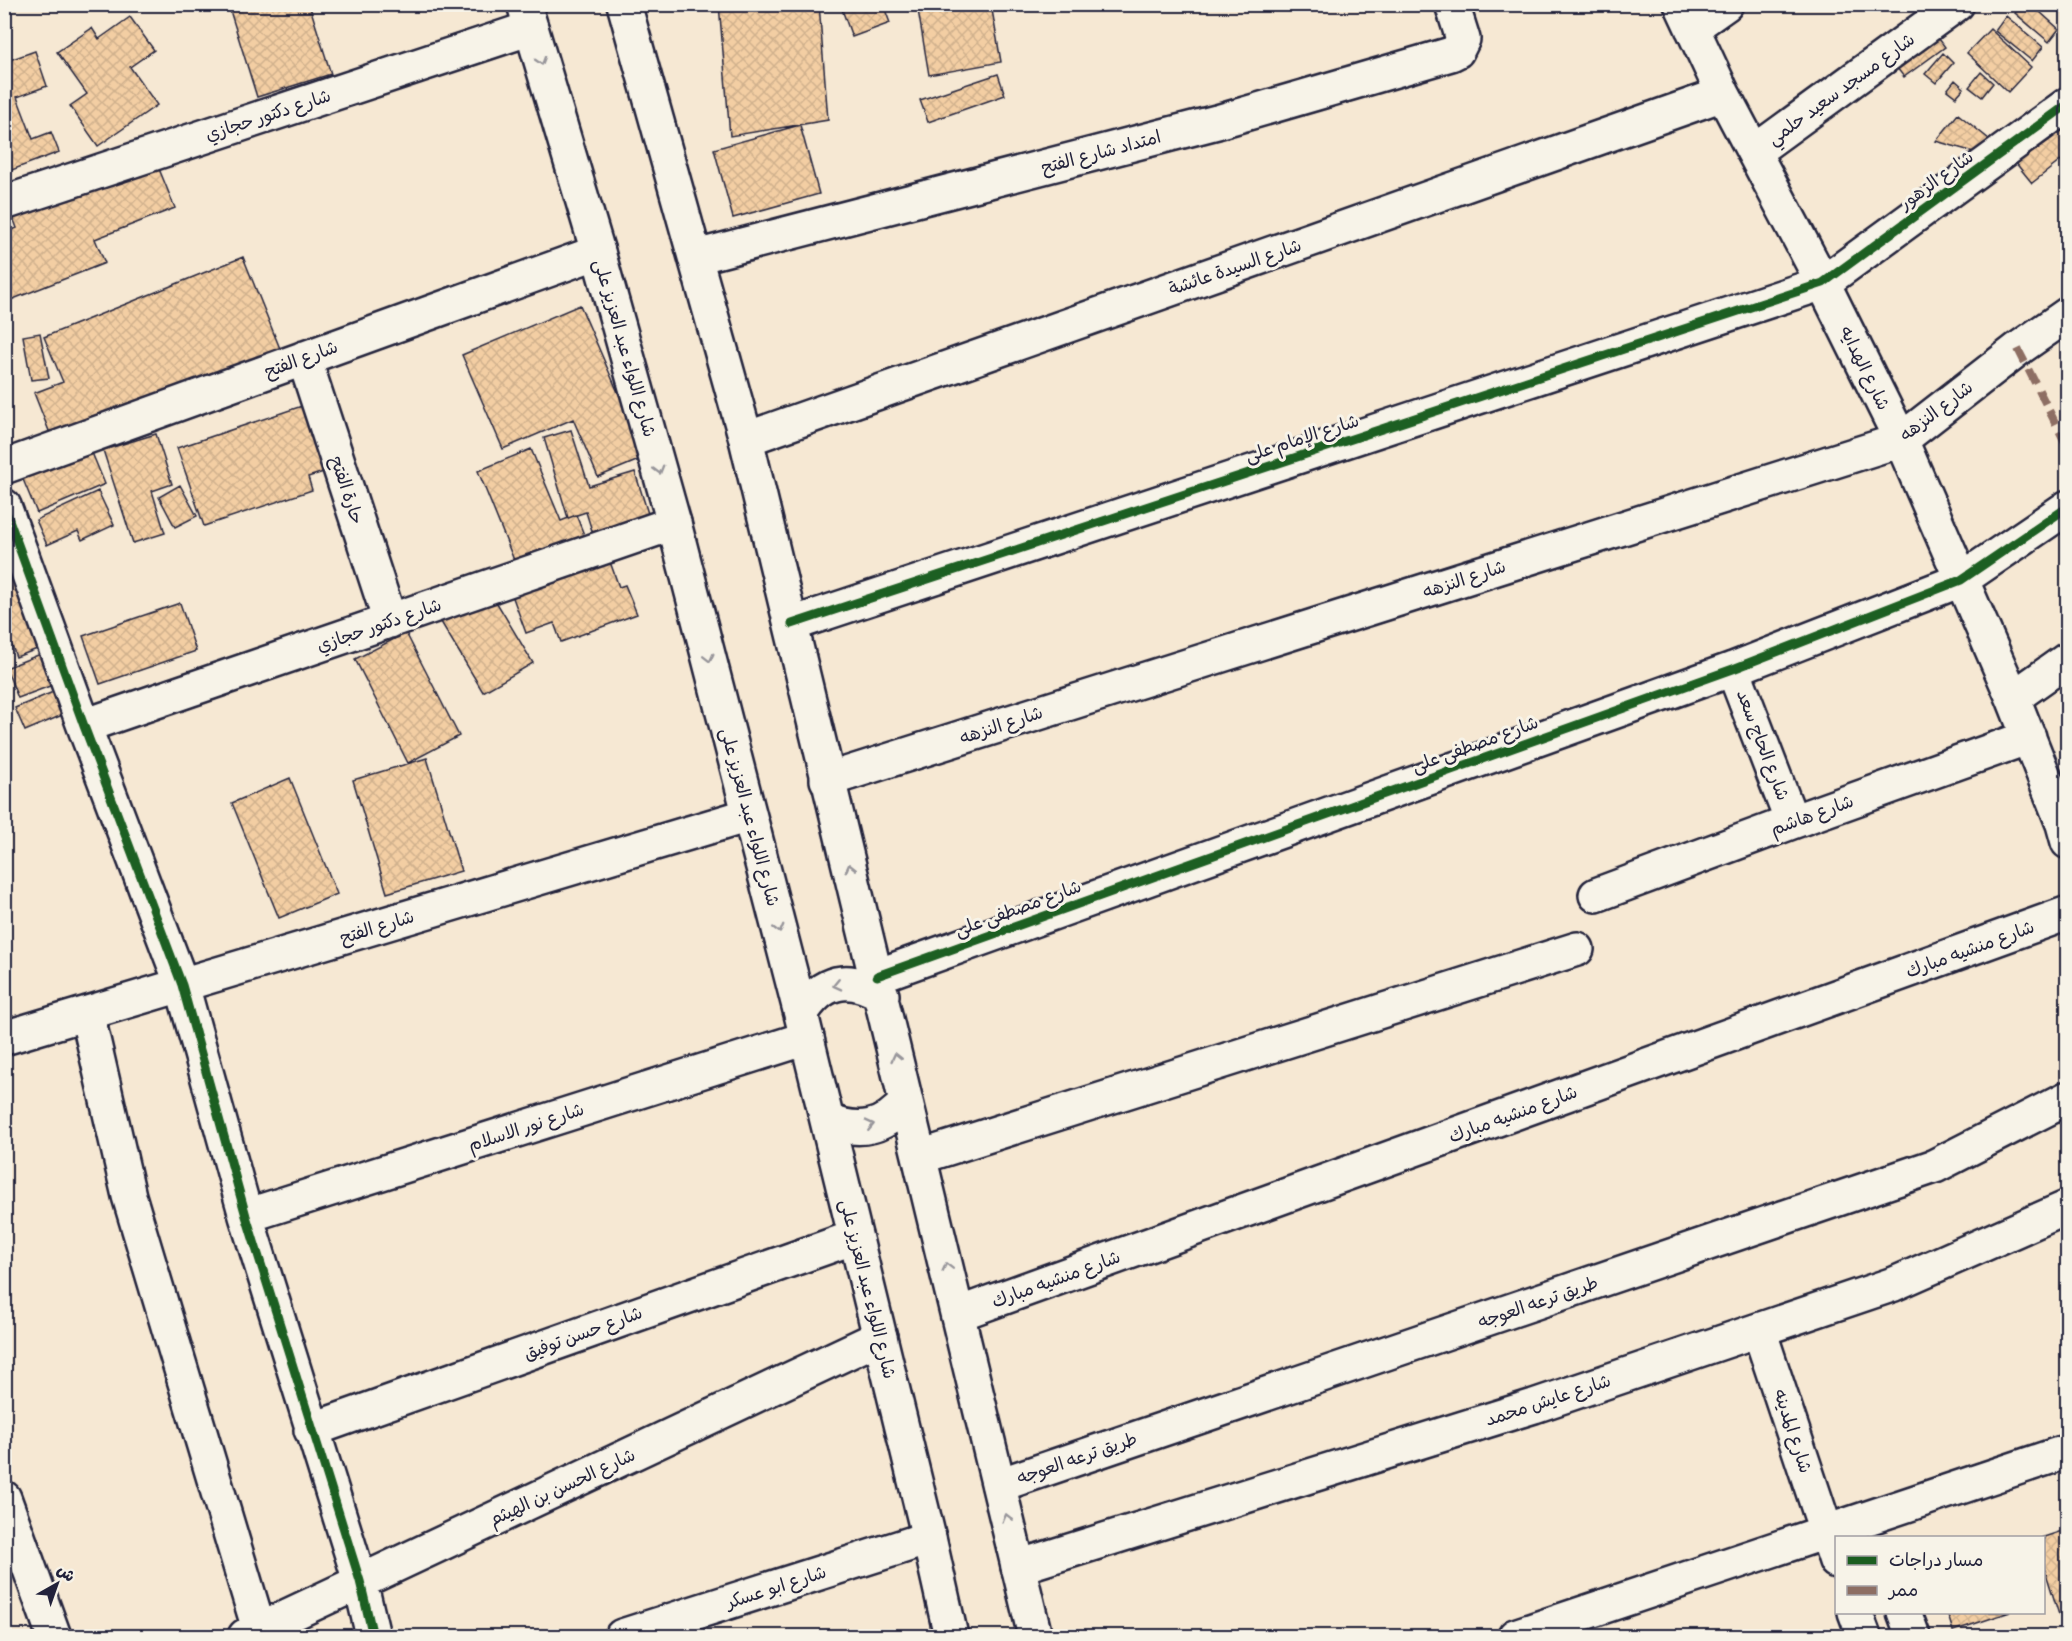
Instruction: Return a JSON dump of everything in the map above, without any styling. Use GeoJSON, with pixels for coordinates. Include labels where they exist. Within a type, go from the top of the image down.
{"type":"FeatureCollection","features":[{"type":"Feature","properties":{"kind":"street"},"geometry":{"type":"LineString","coordinates":[[624,4],[746,440],[1035,1636]]}},
{"type":"Feature","properties":{"kind":"street","name":"امتداد شارع الفتح"},"geometry":{"type":"LineString","coordinates":[[696,257],[1217,122],[1451,54],[1457,51],[1462,39],[1452,4]]}},
{"type":"Feature","properties":{"kind":"street"},"geometry":{"type":"LineString","coordinates":[[1687,16],[1725,4]]}},
{"type":"Feature","properties":{"kind":"street","name":"شارع مسجد سعيد حلمي"},"geometry":{"type":"LineString","coordinates":[[1754,152],[1957,4]]}},
{"type":"Feature","properties":{"kind":"street","name":"شارع دكتور حجازي"},"geometry":{"type":"LineString","coordinates":[[4,203],[528,16]]}},
{"type":"Feature","properties":{"kind":"street","name":"شارع اللواء عبد العزيز على"},"geometry":{"type":"LineString","coordinates":[[528,16],[598,252],[674,523],[804,1026],[951,1636]]}},
{"type":"Feature","properties":{"kind":"street","name":"شارع الهدايه"},"geometry":{"type":"LineString","coordinates":[[1687,16],[1723,94],[1823,283],[1901,441],[2013,698],[2066,829]]}},
{"type":"Feature","properties":{"kind":"street","name":"شارع السيدة عائشة"},"geometry":{"type":"LineString","coordinates":[[746,440],[1723,94]]}},
{"type":"Feature","properties":{"kind":"street","name":"شارع الزهور"},"geometry":{"type":"LineString","coordinates":[[1823,283],[2067,104]]}},
{"type":"Feature","properties":{"kind":"street","name":"شارع الفتح"},"geometry":{"type":"LineString","coordinates":[[4,467],[598,252]]}},
{"type":"Feature","properties":{"kind":"street","name":"شارع الإمام على"},"geometry":{"type":"LineString","coordinates":[[792,624],[1823,283]]}},
{"type":"Feature","properties":{"kind":"street","name":"شارع النزهه"},"geometry":{"type":"LineString","coordinates":[[827,780],[1901,441],[2018,349],[2067,314]]}},
{"type":"Feature","properties":{"kind":"street","name":"حارة الفتح"},"geometry":{"type":"LineString","coordinates":[[304,358],[390,621]]}},
{"type":"Feature","properties":{"kind":"street"},"geometry":{"type":"LineString","coordinates":[[4,506],[182,985],[246,1216],[360,1581],[373,1636]]}},
{"type":"Feature","properties":{"kind":"street","name":"شارع مصطفى على"},"geometry":{"type":"LineString","coordinates":[[879,986],[1733,669],[1961,580],[2067,507]]}},
{"type":"Feature","properties":{"kind":"street","name":"شارع دكتور حجازي"},"geometry":{"type":"LineString","coordinates":[[84,726],[674,523]]}},
{"type":"Feature","properties":{"kind":"street"},"geometry":{"type":"LineString","coordinates":[[2013,698],[2067,659]]}},
{"type":"Feature","properties":{"kind":"street","name":"شارع الحاج سعد"},"geometry":{"type":"LineString","coordinates":[[1733,669],[1792,822]]}},
{"type":"Feature","properties":{"kind":"street","name":"شارع هاشم"},"geometry":{"type":"LineString","coordinates":[[1596,895],[2029,737]]}},
{"type":"Feature","properties":{"kind":"street","name":"شارع الفتح"},"geometry":{"type":"LineString","coordinates":[[4,1038],[749,815]]}},
{"type":"Feature","properties":{"kind":"street","name":"شارع منشيه مبارك"},"geometry":{"type":"LineString","coordinates":[[958,1314],[2067,913]]}},
{"type":"Feature","properties":{"kind":"street"},"geometry":{"type":"LineString","coordinates":[[920,1157],[1577,949]]}},
{"type":"Feature","properties":{"kind":"street"},"geometry":{"type":"LineString","coordinates":[[804,1026],[810,1000],[821,989],[836,983],[852,982],[879,986]]}},
{"type":"Feature","properties":{"kind":"street"},"geometry":{"type":"LineString","coordinates":[[87,1013],[129,1196],[252,1633]]}},
{"type":"Feature","properties":{"kind":"street","name":"شارع نور الاسلام"},"geometry":{"type":"LineString","coordinates":[[246,1216],[804,1026]]}},
{"type":"Feature","properties":{"kind":"street","name":"طريق ترعه العوجه"},"geometry":{"type":"LineString","coordinates":[[999,1485],[1935,1166],[2067,1098]]}},
{"type":"Feature","properties":{"kind":"street"},"geometry":{"type":"LineString","coordinates":[[827,1120],[841,1126],[870,1127],[896,1114],[906,1102]]}},
{"type":"Feature","properties":{"kind":"street","name":"شارع عايش محمد"},"geometry":{"type":"LineString","coordinates":[[1018,1566],[1534,1406],[1894,1284],[2067,1207]]}},
{"type":"Feature","properties":{"kind":"street","name":"شارع حسن توفيق"},"geometry":{"type":"LineString","coordinates":[[311,1430],[855,1237]]}},
{"type":"Feature","properties":{"kind":"street","name":"شارع المدينه"},"geometry":{"type":"LineString","coordinates":[[1759,1330],[1831,1547]]}},
{"type":"Feature","properties":{"kind":"street","name":"شارع الحسن بن الهيثم"},"geometry":{"type":"LineString","coordinates":[[252,1633],[880,1337]]}},
{"type":"Feature","properties":{"kind":"street"},"geometry":{"type":"LineString","coordinates":[[1855,1536],[2067,1451]]}},
{"type":"Feature","properties":{"kind":"street"},"geometry":{"type":"LineString","coordinates":[[4,1498],[54,1636]]}},
{"type":"Feature","properties":{"kind":"street","name":"شارع ابو عسكر"},"geometry":{"type":"LineString","coordinates":[[622,1636],[929,1538]]}},
{"type":"Feature","properties":{"kind":"street"},"geometry":{"type":"LineString","coordinates":[[1515,1636],[1831,1547]]}},
{"type":"Feature","properties":{"kind":"street"},"geometry":{"type":"LineString","coordinates":[[1856,1614],[1864,1636]]}},
{"type":"Feature","properties":{"kind":"street"},"geometry":{"type":"LineString","coordinates":[[1906,1614],[1913,1636]]}},
{"type":"Feature","properties":{"kind":"building"},"geometry":{"type":"Polygon","coordinates":[[[228,4],[309,4],[331,74],[257,97],[228,4]]]}},
{"type":"Feature","properties":{"kind":"building"},"geometry":{"type":"Polygon","coordinates":[[[719,4],[819,4],[828,120],[730,136],[719,4]]]}},
{"type":"Feature","properties":{"kind":"building"},"geometry":{"type":"Polygon","coordinates":[[[840,4],[883,4],[890,23],[852,37],[840,4]]]}},
{"type":"Feature","properties":{"kind":"building"},"geometry":{"type":"Polygon","coordinates":[[[917,4],[991,4],[1001,62],[929,75],[917,4]]]}},
{"type":"Feature","properties":{"kind":"building"},"geometry":{"type":"Polygon","coordinates":[[[2021,4],[2031,4],[2059,29],[2049,42],[2015,13],[2021,4]]]}},
{"type":"Feature","properties":{"kind":"building"},"geometry":{"type":"Polygon","coordinates":[[[2006,16],[2043,47],[2032,61],[1995,31],[2006,16]]]}},
{"type":"Feature","properties":{"kind":"building"},"geometry":{"type":"Polygon","coordinates":[[[130,17],[154,50],[130,67],[157,105],[98,146],[70,106],[87,94],[57,52],[92,28],[99,39],[130,17]]]}},
{"type":"Feature","properties":{"kind":"building"},"geometry":{"type":"Polygon","coordinates":[[[1990,29],[2031,67],[2008,92],[1967,53],[1990,29]]]}},
{"type":"Feature","properties":{"kind":"building"},"geometry":{"type":"Polygon","coordinates":[[[1934,32],[1945,47],[1904,77],[1893,63],[1934,32]]]}},
{"type":"Feature","properties":{"kind":"building"},"geometry":{"type":"Polygon","coordinates":[[[35,51],[47,86],[17,97],[33,139],[51,132],[59,152],[4,173],[4,62],[35,51]]]}},
{"type":"Feature","properties":{"kind":"building"},"geometry":{"type":"Polygon","coordinates":[[[1943,53],[1953,63],[1936,83],[1925,74],[1943,53]]]}},
{"type":"Feature","properties":{"kind":"building"},"geometry":{"type":"Polygon","coordinates":[[[1981,72],[1993,83],[1982,97],[1969,87],[1981,72]]]}},
{"type":"Feature","properties":{"kind":"building"},"geometry":{"type":"Polygon","coordinates":[[[998,74],[1005,95],[928,122],[920,100],[998,74]]]}},
{"type":"Feature","properties":{"kind":"building"},"geometry":{"type":"Polygon","coordinates":[[[1955,80],[1964,88],[1956,97],[1947,90],[1955,80]]]}},
{"type":"Feature","properties":{"kind":"building"},"geometry":{"type":"Polygon","coordinates":[[[2068,112],[2068,155],[2032,183],[2011,157],[2068,112]]]}},
{"type":"Feature","properties":{"kind":"building"},"geometry":{"type":"Polygon","coordinates":[[[1958,114],[1989,139],[1977,153],[1936,141],[1958,114]]]}},
{"type":"Feature","properties":{"kind":"building"},"geometry":{"type":"Polygon","coordinates":[[[800,125],[819,194],[733,218],[714,149],[800,125]]]}},
{"type":"Feature","properties":{"kind":"building"},"geometry":{"type":"Polygon","coordinates":[[[155,159],[175,208],[95,239],[105,263],[8,301],[4,291],[4,233],[17,228],[12,215],[155,159]]]}},
{"type":"Feature","properties":{"kind":"building"},"geometry":{"type":"Polygon","coordinates":[[[243,257],[283,356],[51,436],[34,393],[63,382],[44,337],[243,257]]]}},
{"type":"Feature","properties":{"kind":"building"},"geometry":{"type":"Polygon","coordinates":[[[580,305],[646,457],[598,477],[573,419],[503,449],[462,355],[580,305]]]}},
{"type":"Feature","properties":{"kind":"building"},"geometry":{"type":"Polygon","coordinates":[[[40,333],[49,378],[31,380],[23,336],[40,333]]]}},
{"type":"Feature","properties":{"kind":"building"},"geometry":{"type":"Polygon","coordinates":[[[314,402],[336,468],[308,477],[312,490],[204,526],[177,448],[314,402]]]}},
{"type":"Feature","properties":{"kind":"building"},"geometry":{"type":"Polygon","coordinates":[[[571,430],[589,486],[635,472],[650,520],[594,537],[586,512],[568,518],[544,438],[571,430]]]}},
{"type":"Feature","properties":{"kind":"building"},"geometry":{"type":"Polygon","coordinates":[[[156,434],[172,484],[152,491],[165,533],[133,543],[103,450],[156,434]]]}},
{"type":"Feature","properties":{"kind":"building"},"geometry":{"type":"Polygon","coordinates":[[[90,448],[105,484],[37,513],[22,477],[90,448]]]}},
{"type":"Feature","properties":{"kind":"building"},"geometry":{"type":"Polygon","coordinates":[[[531,449],[561,521],[576,515],[589,547],[520,575],[478,471],[531,449]]]}},
{"type":"Feature","properties":{"kind":"building"},"geometry":{"type":"Polygon","coordinates":[[[180,485],[197,516],[175,527],[159,497],[180,485]]]}},
{"type":"Feature","properties":{"kind":"building"},"geometry":{"type":"Polygon","coordinates":[[[98,491],[114,525],[82,540],[78,531],[47,545],[36,520],[98,491]]]}},
{"type":"Feature","properties":{"kind":"building"},"geometry":{"type":"Polygon","coordinates":[[[4,531],[48,645],[16,657],[12,646],[4,648],[4,531]]]}},
{"type":"Feature","properties":{"kind":"building"},"geometry":{"type":"Polygon","coordinates":[[[609,559],[619,587],[625,585],[637,614],[561,642],[554,623],[526,633],[512,595],[609,559]]]}},
{"type":"Feature","properties":{"kind":"building"},"geometry":{"type":"Polygon","coordinates":[[[491,593],[533,663],[483,692],[441,622],[491,593]]]}},
{"type":"Feature","properties":{"kind":"building"},"geometry":{"type":"Polygon","coordinates":[[[180,603],[196,651],[100,684],[83,636],[180,603]]]}},
{"type":"Feature","properties":{"kind":"building"},"geometry":{"type":"Polygon","coordinates":[[[406,633],[459,736],[408,763],[355,659],[406,633]]]}},
{"type":"Feature","properties":{"kind":"building"},"geometry":{"type":"Polygon","coordinates":[[[53,649],[66,680],[18,698],[6,668],[53,649]]]}},
{"type":"Feature","properties":{"kind":"building"},"geometry":{"type":"Polygon","coordinates":[[[65,687],[74,710],[25,731],[15,708],[65,687]]]}},
{"type":"Feature","properties":{"kind":"building"},"geometry":{"type":"Polygon","coordinates":[[[427,758],[461,871],[387,893],[353,780],[427,758]]]}},
{"type":"Feature","properties":{"kind":"building"},"geometry":{"type":"Polygon","coordinates":[[[290,778],[337,894],[279,918],[232,803],[290,778]]]}},
{"type":"Feature","properties":{"kind":"building"},"geometry":{"type":"Polygon","coordinates":[[[2068,1529],[2068,1633],[2065,1634],[2045,1570],[2045,1537],[2068,1529]]]}},
{"type":"Feature","properties":{"kind":"building"},"geometry":{"type":"Polygon","coordinates":[[[1948,1614],[2004,1614],[1953,1631],[1948,1614]]]}},
{"type":"Feature","properties":{"kind":"marked path"},"geometry":{"type":"LineString","coordinates":[[2018,349],[2068,448]]}},
{"type":"Feature","properties":{"kind":"cycle path"},"geometry":{"type":"LineString","coordinates":[[792,624],[1823,283],[2068,104]]}},
{"type":"Feature","properties":{"kind":"cycle path"},"geometry":{"type":"LineString","coordinates":[[4,506],[182,985],[246,1216],[360,1581],[373,1636]]}},
{"type":"Feature","properties":{"kind":"cycle path"},"geometry":{"type":"LineString","coordinates":[[877,976],[1733,669],[1961,580],[2068,507]]}}]}
